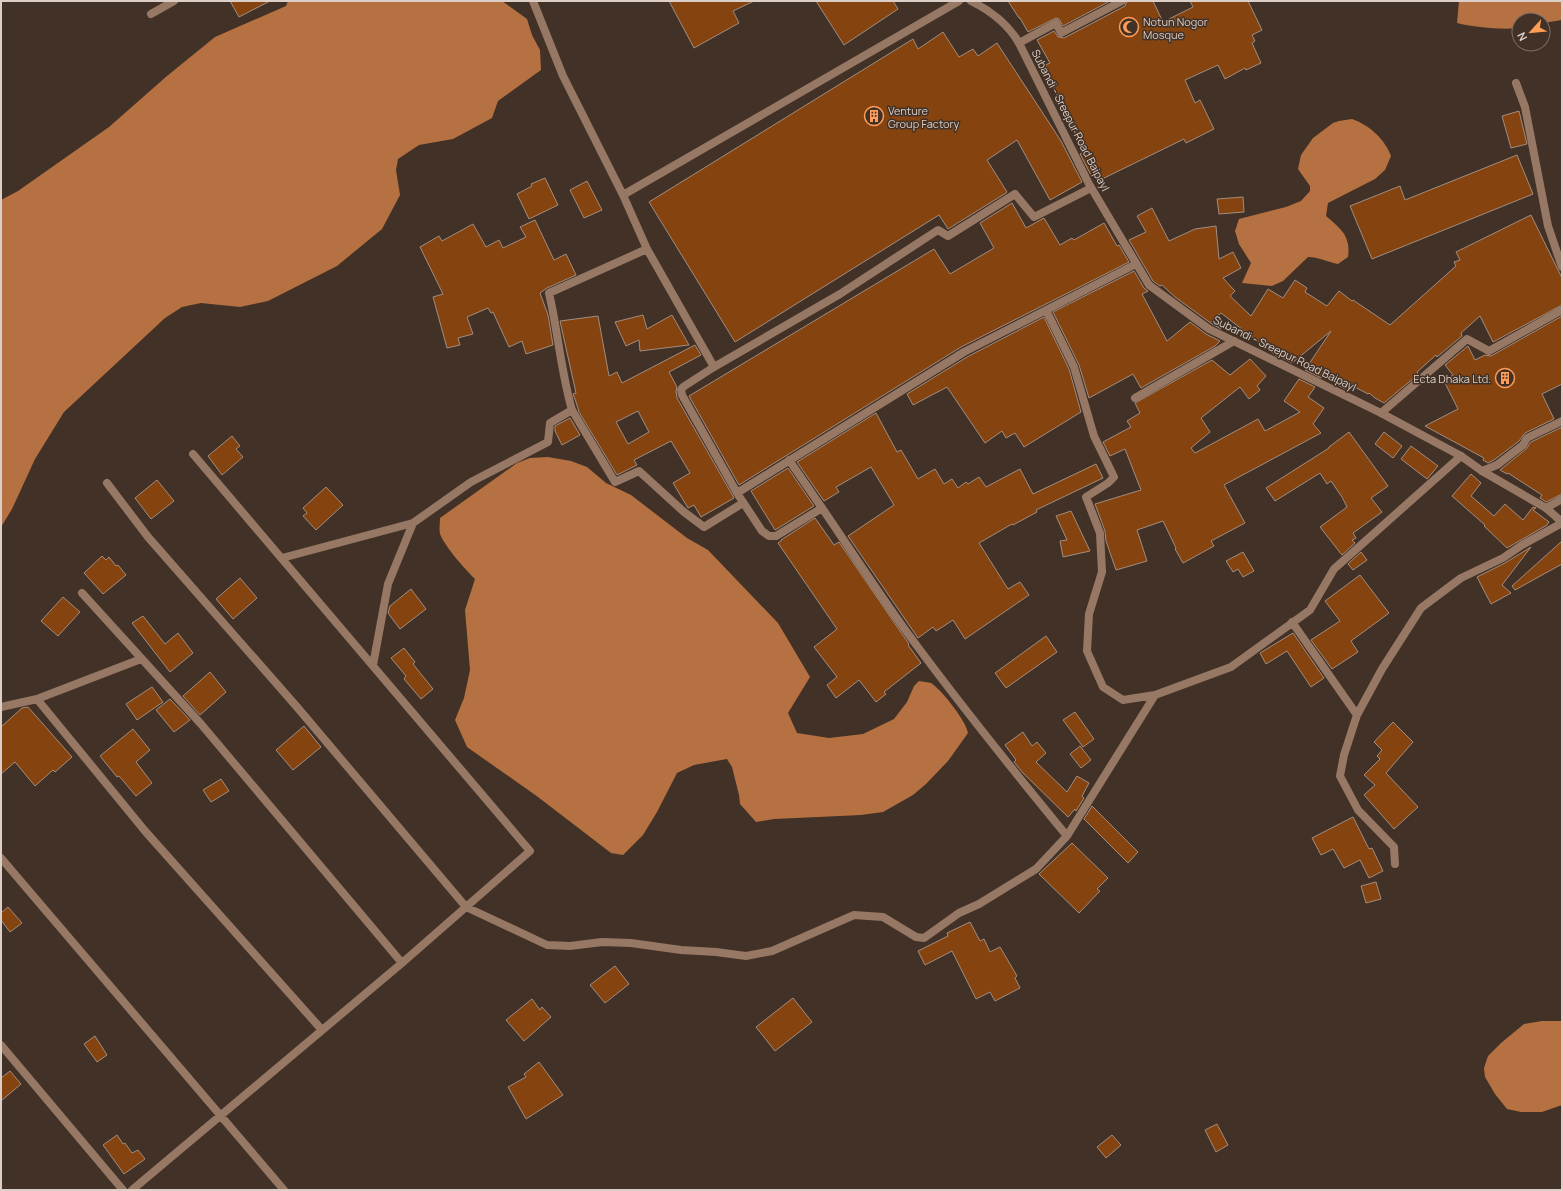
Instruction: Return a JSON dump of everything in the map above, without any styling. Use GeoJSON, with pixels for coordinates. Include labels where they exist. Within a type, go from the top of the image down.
{"type":"FeatureCollection","features":[{"type":"Feature","properties":{"kind":"street"},"geometry":{"type":"LineString","coordinates":[[151,14],[174,1]]}},
{"type":"Feature","properties":{"kind":"street"},"geometry":{"type":"LineString","coordinates":[[533,1],[563,76],[624,195],[647,249],[714,367]]}},
{"type":"Feature","properties":{"kind":"street"},"geometry":{"type":"LineString","coordinates":[[624,195],[959,1]]}},
{"type":"Feature","properties":{"kind":"street","name":"Subandi - Sreepur Road Baipayl"},"geometry":{"type":"LineString","coordinates":[[971,1],[987,9],[1013,32],[1020,43],[1091,188],[1149,285],[1209,329],[1381,413],[1461,456],[1482,471],[1546,508],[1562,523]]}},
{"type":"Feature","properties":{"kind":"street"},"geometry":{"type":"LineString","coordinates":[[1020,43],[1056,23],[1061,33],[1122,1]]}},
{"type":"Feature","properties":{"kind":"street"},"geometry":{"type":"LineString","coordinates":[[1516,83],[1525,107],[1548,226],[1562,267]]}},
{"type":"Feature","properties":{"kind":"street"},"geometry":{"type":"LineString","coordinates":[[822,508],[776,536],[769,536],[762,531],[737,493],[682,395],[683,387],[714,367],[840,294],[938,230],[948,236],[1015,194],[1034,217],[1091,188]]}},
{"type":"Feature","properties":{"kind":"street"},"geometry":{"type":"LineString","coordinates":[[647,249],[549,293],[572,410],[615,482],[639,471],[684,512],[704,527],[744,503]]}},
{"type":"Feature","properties":{"kind":"street"},"geometry":{"type":"LineString","coordinates":[[737,493],[964,352],[1136,264]]}},
{"type":"Feature","properties":{"kind":"street"},"geometry":{"type":"LineString","coordinates":[[1046,310],[1074,367],[1094,436],[1114,477],[1108,483],[1086,497],[1100,533],[1102,572],[1089,614],[1087,651],[1103,687],[1122,700],[1155,695],[1232,667],[1310,610],[1334,569],[1461,456]]}},
{"type":"Feature","properties":{"kind":"street"},"geometry":{"type":"LineString","coordinates":[[1381,413],[1467,339],[1489,351],[1562,310]]}},
{"type":"Feature","properties":{"kind":"street"},"geometry":{"type":"LineString","coordinates":[[1135,398],[1234,341]]}},
{"type":"Feature","properties":{"kind":"street"},"geometry":{"type":"LineString","coordinates":[[282,558],[413,523],[471,482],[548,442],[550,423],[572,410]]}},
{"type":"Feature","properties":{"kind":"street"},"geometry":{"type":"LineString","coordinates":[[1482,471],[1497,465],[1524,445],[1527,438],[1562,422]]}},
{"type":"Feature","properties":{"kind":"street"},"geometry":{"type":"LineString","coordinates":[[132,1190],[402,963],[530,851],[193,454]]}},
{"type":"Feature","properties":{"kind":"street"},"geometry":{"type":"LineString","coordinates":[[789,460],[901,624],[946,685],[993,746],[1067,836]]}},
{"type":"Feature","properties":{"kind":"street"},"geometry":{"type":"LineString","coordinates":[[107,483],[148,537],[297,707],[466,907],[547,945],[570,946],[602,942],[631,943],[681,950],[746,956],[772,951],[854,915],[883,917],[916,937],[924,938],[959,913],[979,904],[1036,869],[1067,836],[1155,695]]}},
{"type":"Feature","properties":{"kind":"street"},"geometry":{"type":"LineString","coordinates":[[1546,508],[1562,499]]}},
{"type":"Feature","properties":{"kind":"street"},"geometry":{"type":"LineString","coordinates":[[373,665],[388,584],[413,523]]}},
{"type":"Feature","properties":{"kind":"street"},"geometry":{"type":"LineString","coordinates":[[1395,864],[1394,847],[1358,810],[1340,776],[1344,754],[1357,715],[1382,669],[1421,608],[1461,578],[1503,558],[1522,545],[1562,523]]}},
{"type":"Feature","properties":{"kind":"street"},"geometry":{"type":"LineString","coordinates":[[82,593],[201,724],[402,963]]}},
{"type":"Feature","properties":{"kind":"street"},"geometry":{"type":"LineString","coordinates":[[1292,622],[1357,715]]}},
{"type":"Feature","properties":{"kind":"street"},"geometry":{"type":"LineString","coordinates":[[1,707],[38,699],[141,658]]}},
{"type":"Feature","properties":{"kind":"street"},"geometry":{"type":"LineString","coordinates":[[38,699],[145,831],[322,1030]]}},
{"type":"Feature","properties":{"kind":"street"},"geometry":{"type":"LineString","coordinates":[[1,858],[284,1190]]}},
{"type":"Feature","properties":{"kind":"street"},"geometry":{"type":"LineString","coordinates":[[1,1045],[123,1190]]}},
{"type":"Feature","properties":{"kind":"shaded area"},"geometry":{"type":"Polygon","coordinates":[[[288,1],[502,1],[527,19],[532,35],[540,50],[541,70],[498,101],[492,118],[453,139],[419,145],[398,159],[396,170],[400,195],[382,229],[337,266],[268,301],[240,307],[201,303],[182,307],[165,318],[64,412],[35,459],[12,509],[1,527],[1,200],[18,191],[109,127],[167,76],[215,37],[286,6],[288,1]]]}},
{"type":"Feature","properties":{"kind":"shaded area"},"geometry":{"type":"Polygon","coordinates":[[[1459,1],[1562,1],[1562,20],[1551,22],[1551,12],[1511,12],[1511,29],[1488,28],[1457,23],[1459,1]]]}},
{"type":"Feature","properties":{"kind":"shaded area"},"geometry":{"type":"Polygon","coordinates":[[[1352,119],[1376,133],[1385,144],[1391,156],[1385,170],[1375,179],[1328,203],[1326,216],[1344,234],[1348,244],[1348,257],[1338,264],[1308,257],[1283,281],[1272,286],[1242,283],[1251,263],[1239,244],[1235,231],[1239,219],[1286,207],[1301,201],[1310,191],[1310,186],[1298,169],[1301,155],[1313,138],[1333,123],[1352,119]]]}},
{"type":"Feature","properties":{"kind":"shaded area"},"geometry":{"type":"Polygon","coordinates":[[[548,457],[571,461],[587,467],[606,483],[631,495],[687,538],[708,550],[778,623],[810,677],[788,713],[797,733],[829,738],[863,734],[894,719],[907,702],[914,686],[919,681],[931,683],[941,692],[963,721],[968,733],[948,761],[913,795],[883,812],[861,815],[774,819],[756,822],[740,804],[732,767],[727,759],[694,765],[677,773],[657,812],[643,835],[623,855],[611,853],[538,797],[467,747],[455,720],[464,698],[470,670],[465,610],[475,579],[446,545],[440,534],[440,518],[517,463],[530,458],[548,457]]]}},
{"type":"Feature","properties":{"kind":"shaded area"},"geometry":{"type":"Polygon","coordinates":[[[1542,1021],[1562,1021],[1562,1105],[1542,1112],[1521,1112],[1507,1109],[1495,1094],[1485,1077],[1484,1068],[1488,1056],[1524,1024],[1542,1021]]]}},
{"type":"Feature","properties":{"kind":"building"},"geometry":{"type":"Polygon","coordinates":[[[230,1],[270,1],[239,17],[230,1]]]}},
{"type":"Feature","properties":{"kind":"building"},"geometry":{"type":"Polygon","coordinates":[[[669,1],[754,1],[733,11],[739,23],[694,48],[669,1]]]}},
{"type":"Feature","properties":{"kind":"building"},"geometry":{"type":"Polygon","coordinates":[[[816,1],[893,1],[898,9],[844,45],[816,1]]]}},
{"type":"Feature","properties":{"kind":"building"},"geometry":{"type":"Polygon","coordinates":[[[1008,1],[1110,1],[1063,26],[1059,19],[1056,18],[1028,32],[1008,1]]]}},
{"type":"Feature","properties":{"kind":"building"},"geometry":{"type":"Polygon","coordinates":[[[1127,1],[1153,1],[1163,22],[1193,7],[1190,1],[1248,1],[1262,30],[1252,35],[1255,41],[1252,43],[1261,63],[1246,70],[1245,68],[1225,79],[1218,65],[1185,80],[1195,103],[1200,100],[1214,129],[1186,143],[1184,139],[1098,181],[1095,175],[1092,177],[1080,154],[1084,152],[1049,78],[1051,77],[1045,65],[1050,63],[1037,40],[1054,31],[1058,37],[1064,38],[1125,6],[1127,1]]]}},
{"type":"Feature","properties":{"kind":"building","name":"Venture Group Factory"},"geometry":{"type":"Polygon","coordinates":[[[943,32],[959,57],[973,49],[978,56],[997,43],[1061,141],[1082,182],[1050,200],[1017,140],[987,160],[1007,192],[1006,193],[948,229],[939,215],[735,342],[649,202],[913,39],[918,49],[943,32]]]}},
{"type":"Feature","properties":{"kind":"building"},"geometry":{"type":"Polygon","coordinates":[[[1519,111],[1527,144],[1511,148],[1502,116],[1519,111]]]}},
{"type":"Feature","properties":{"kind":"building"},"geometry":{"type":"Polygon","coordinates":[[[1517,155],[1533,194],[1372,259],[1350,206],[1400,186],[1405,200],[1517,155]]]}},
{"type":"Feature","properties":{"kind":"building"},"geometry":{"type":"Polygon","coordinates":[[[545,178],[558,205],[529,219],[517,194],[532,186],[531,184],[545,178]]]}},
{"type":"Feature","properties":{"kind":"building"},"geometry":{"type":"Polygon","coordinates":[[[587,181],[602,210],[584,218],[570,190],[587,181]]]}},
{"type":"Feature","properties":{"kind":"building"},"geometry":{"type":"Polygon","coordinates":[[[1243,197],[1244,212],[1219,214],[1217,199],[1243,197]]]}},
{"type":"Feature","properties":{"kind":"building"},"geometry":{"type":"Polygon","coordinates":[[[1012,203],[1026,228],[1044,218],[1060,245],[1072,238],[1074,240],[1104,223],[1117,246],[1119,245],[1129,262],[961,347],[739,485],[689,396],[934,249],[950,274],[994,248],[980,223],[1012,203]]]}},
{"type":"Feature","properties":{"kind":"building"},"geometry":{"type":"Polygon","coordinates":[[[1152,208],[1169,241],[1195,229],[1216,226],[1219,259],[1233,252],[1241,268],[1223,278],[1235,291],[1230,296],[1251,316],[1268,289],[1283,298],[1295,280],[1307,288],[1305,292],[1327,306],[1339,291],[1390,325],[1456,266],[1454,262],[1460,260],[1456,252],[1531,215],[1562,278],[1562,305],[1493,342],[1480,316],[1461,333],[1462,336],[1437,357],[1436,355],[1417,372],[1418,373],[1415,377],[1384,403],[1369,393],[1368,394],[1349,384],[1345,389],[1323,376],[1321,378],[1305,370],[1331,331],[1292,363],[1279,356],[1278,357],[1221,313],[1213,321],[1221,329],[1212,324],[1175,297],[1162,285],[1160,286],[1153,281],[1129,240],[1146,232],[1137,216],[1152,208]]]}},
{"type":"Feature","properties":{"kind":"building"},"geometry":{"type":"Polygon","coordinates":[[[535,220],[554,260],[566,254],[576,275],[547,288],[540,293],[548,315],[553,345],[526,354],[522,341],[509,347],[493,312],[491,313],[488,308],[467,317],[473,334],[458,338],[460,345],[447,348],[433,297],[443,294],[420,247],[439,236],[442,241],[473,224],[486,247],[499,240],[503,248],[526,237],[520,227],[535,220]]]}},
{"type":"Feature","properties":{"kind":"building"},"geometry":{"type":"Polygon","coordinates":[[[1134,271],[1144,288],[1148,291],[1142,294],[1167,341],[1190,322],[1206,334],[1220,341],[1215,346],[1141,388],[1133,374],[1089,398],[1079,365],[1053,312],[1134,271]]]}},
{"type":"Feature","properties":{"kind":"building"},"geometry":{"type":"Polygon","coordinates":[[[643,315],[647,329],[672,315],[689,345],[640,351],[639,340],[626,346],[615,322],[643,315]]]}},
{"type":"Feature","properties":{"kind":"building"},"geometry":{"type":"Polygon","coordinates":[[[598,316],[609,376],[617,372],[622,383],[695,345],[701,355],[669,372],[677,387],[677,398],[734,498],[701,517],[694,505],[688,508],[673,483],[690,473],[671,441],[634,460],[637,465],[617,475],[579,412],[573,394],[576,393],[560,321],[598,316]],[[638,411],[616,422],[628,444],[649,432],[638,411]]]}},
{"type":"Feature","properties":{"kind":"building","name":"Ecta Dhaka Ltd."},"geometry":{"type":"Polygon","coordinates":[[[1562,316],[1562,384],[1542,394],[1554,419],[1525,433],[1519,441],[1488,463],[1483,460],[1484,458],[1425,426],[1458,409],[1444,381],[1453,375],[1445,365],[1468,346],[1475,360],[1485,355],[1491,356],[1562,316]]]}},
{"type":"Feature","properties":{"kind":"building"},"geometry":{"type":"Polygon","coordinates":[[[1044,317],[1069,369],[1081,412],[1024,447],[1015,433],[1006,438],[1002,431],[985,443],[947,387],[913,405],[907,394],[967,357],[1044,317]]]}},
{"type":"Feature","properties":{"kind":"building"},"geometry":{"type":"Polygon","coordinates":[[[1250,359],[1266,376],[1257,386],[1260,390],[1249,399],[1240,387],[1201,418],[1210,432],[1191,448],[1195,453],[1258,419],[1265,431],[1300,412],[1284,401],[1299,379],[1315,387],[1308,397],[1324,408],[1313,424],[1321,433],[1224,485],[1245,523],[1211,541],[1214,546],[1183,563],[1175,549],[1176,548],[1163,521],[1137,530],[1147,561],[1116,570],[1106,541],[1105,531],[1095,504],[1141,490],[1125,449],[1110,456],[1103,442],[1131,427],[1127,421],[1140,413],[1135,403],[1212,360],[1230,375],[1250,359]]]}},
{"type":"Feature","properties":{"kind":"building"},"geometry":{"type":"Polygon","coordinates":[[[876,413],[897,452],[901,450],[918,479],[935,469],[944,484],[952,479],[958,488],[966,482],[968,484],[979,477],[986,487],[1020,469],[1033,494],[1096,464],[1103,478],[1036,510],[1037,512],[1013,525],[1012,524],[979,543],[1008,589],[1020,582],[1029,595],[965,639],[953,620],[936,631],[933,627],[918,638],[848,536],[894,505],[871,467],[836,487],[839,492],[824,501],[797,462],[876,413]]]}},
{"type":"Feature","properties":{"kind":"building"},"geometry":{"type":"Polygon","coordinates":[[[570,418],[580,435],[562,445],[555,431],[555,426],[570,418]]]}},
{"type":"Feature","properties":{"kind":"building"},"geometry":{"type":"Polygon","coordinates":[[[1562,427],[1562,494],[1546,502],[1540,498],[1542,495],[1508,473],[1507,474],[1500,470],[1526,449],[1531,442],[1562,427]]]}},
{"type":"Feature","properties":{"kind":"building"},"geometry":{"type":"Polygon","coordinates":[[[1349,432],[1388,486],[1371,498],[1382,512],[1353,533],[1356,538],[1352,540],[1355,543],[1342,555],[1320,527],[1347,507],[1331,481],[1327,484],[1320,473],[1275,501],[1266,488],[1329,448],[1349,432]]]}},
{"type":"Feature","properties":{"kind":"building"},"geometry":{"type":"Polygon","coordinates":[[[1384,432],[1402,446],[1393,458],[1375,444],[1384,432]]]}},
{"type":"Feature","properties":{"kind":"building"},"geometry":{"type":"Polygon","coordinates":[[[232,436],[240,446],[236,449],[243,457],[222,475],[208,456],[232,436]]]}},
{"type":"Feature","properties":{"kind":"building"},"geometry":{"type":"Polygon","coordinates":[[[1411,446],[1438,466],[1427,479],[1401,459],[1411,446]]]}},
{"type":"Feature","properties":{"kind":"building"},"geometry":{"type":"Polygon","coordinates":[[[788,468],[814,506],[775,530],[751,491],[788,468]]]}},
{"type":"Feature","properties":{"kind":"building"},"geometry":{"type":"Polygon","coordinates":[[[1471,474],[1481,483],[1471,496],[1494,516],[1505,504],[1523,520],[1533,507],[1536,508],[1533,510],[1549,522],[1547,525],[1507,548],[1484,526],[1485,525],[1452,496],[1471,474]]]}},
{"type":"Feature","properties":{"kind":"building"},"geometry":{"type":"Polygon","coordinates":[[[157,480],[174,501],[151,519],[135,498],[157,480]]]}},
{"type":"Feature","properties":{"kind":"building"},"geometry":{"type":"Polygon","coordinates":[[[326,487],[343,505],[316,530],[303,516],[307,513],[303,508],[326,487]]]}},
{"type":"Feature","properties":{"kind":"building"},"geometry":{"type":"Polygon","coordinates":[[[1071,511],[1090,551],[1063,557],[1060,541],[1067,540],[1056,516],[1071,511]]]}},
{"type":"Feature","properties":{"kind":"building"},"geometry":{"type":"Polygon","coordinates":[[[815,518],[834,545],[839,542],[921,663],[884,692],[886,694],[876,702],[859,680],[836,698],[827,685],[837,677],[814,647],[837,629],[778,543],[815,518]]]}},
{"type":"Feature","properties":{"kind":"building"},"geometry":{"type":"Polygon","coordinates":[[[1562,541],[1562,564],[1515,590],[1512,586],[1562,541]]]}},
{"type":"Feature","properties":{"kind":"building"},"geometry":{"type":"Polygon","coordinates":[[[1531,547],[1502,585],[1511,593],[1491,604],[1477,577],[1505,563],[1531,547]]]}},
{"type":"Feature","properties":{"kind":"building"},"geometry":{"type":"Polygon","coordinates":[[[1243,552],[1254,571],[1243,577],[1238,569],[1233,572],[1226,561],[1243,552]]]}},
{"type":"Feature","properties":{"kind":"building"},"geometry":{"type":"Polygon","coordinates":[[[1361,552],[1367,560],[1353,570],[1348,564],[1361,552]]]}},
{"type":"Feature","properties":{"kind":"building"},"geometry":{"type":"Polygon","coordinates":[[[102,556],[106,560],[109,557],[126,575],[103,594],[84,573],[102,556]]]}},
{"type":"Feature","properties":{"kind":"building"},"geometry":{"type":"Polygon","coordinates":[[[1360,575],[1389,613],[1351,641],[1358,652],[1332,669],[1311,640],[1340,621],[1325,601],[1360,575]]]}},
{"type":"Feature","properties":{"kind":"building"},"geometry":{"type":"Polygon","coordinates":[[[240,578],[257,598],[233,619],[216,599],[240,578]]]}},
{"type":"Feature","properties":{"kind":"building"},"geometry":{"type":"Polygon","coordinates":[[[411,589],[426,609],[400,629],[388,613],[390,606],[411,589]]]}},
{"type":"Feature","properties":{"kind":"building"},"geometry":{"type":"Polygon","coordinates":[[[63,597],[80,612],[58,636],[41,621],[63,597]]]}},
{"type":"Feature","properties":{"kind":"building"},"geometry":{"type":"Polygon","coordinates":[[[143,616],[165,644],[178,633],[193,653],[170,672],[132,623],[143,616]]]}},
{"type":"Feature","properties":{"kind":"building"},"geometry":{"type":"Polygon","coordinates":[[[1293,633],[1324,678],[1311,687],[1287,651],[1266,664],[1260,653],[1293,633]]]}},
{"type":"Feature","properties":{"kind":"building"},"geometry":{"type":"Polygon","coordinates":[[[1046,636],[1057,652],[1006,688],[995,673],[1046,636]]]}},
{"type":"Feature","properties":{"kind":"building"},"geometry":{"type":"Polygon","coordinates":[[[404,648],[415,662],[413,664],[433,689],[421,699],[404,679],[406,676],[391,658],[404,648]]]}},
{"type":"Feature","properties":{"kind":"building"},"geometry":{"type":"Polygon","coordinates":[[[210,672],[226,692],[200,715],[183,696],[210,672]]]}},
{"type":"Feature","properties":{"kind":"building"},"geometry":{"type":"Polygon","coordinates":[[[152,687],[163,702],[137,720],[126,704],[152,687]]]}},
{"type":"Feature","properties":{"kind":"building"},"geometry":{"type":"Polygon","coordinates":[[[170,699],[190,720],[174,732],[156,710],[170,699]]]}},
{"type":"Feature","properties":{"kind":"building"},"geometry":{"type":"Polygon","coordinates":[[[28,707],[72,757],[55,772],[53,770],[35,786],[15,762],[1,774],[1,727],[22,708],[28,707]]]}},
{"type":"Feature","properties":{"kind":"building"},"geometry":{"type":"Polygon","coordinates":[[[1075,712],[1094,739],[1083,747],[1063,720],[1075,712]]]}},
{"type":"Feature","properties":{"kind":"building"},"geometry":{"type":"Polygon","coordinates":[[[1393,722],[1413,742],[1386,773],[1418,807],[1394,829],[1364,795],[1375,785],[1364,775],[1380,759],[1377,756],[1382,750],[1374,742],[1393,722]]]}},
{"type":"Feature","properties":{"kind":"building"},"geometry":{"type":"Polygon","coordinates":[[[304,726],[321,747],[293,770],[276,750],[304,726]]]}},
{"type":"Feature","properties":{"kind":"building"},"geometry":{"type":"Polygon","coordinates":[[[133,729],[150,750],[136,762],[152,783],[136,796],[119,776],[117,777],[100,756],[133,729]]]}},
{"type":"Feature","properties":{"kind":"building"},"geometry":{"type":"Polygon","coordinates":[[[1023,732],[1032,746],[1037,742],[1046,753],[1036,762],[1067,792],[1077,776],[1089,783],[1082,796],[1084,798],[1076,811],[1075,809],[1068,817],[1023,773],[1014,762],[1016,760],[1005,745],[1023,732]]]}},
{"type":"Feature","properties":{"kind":"building"},"geometry":{"type":"Polygon","coordinates":[[[1080,746],[1091,760],[1081,768],[1070,754],[1080,746]]]}},
{"type":"Feature","properties":{"kind":"building"},"geometry":{"type":"Polygon","coordinates":[[[221,779],[229,791],[211,802],[203,790],[221,779]]]}},
{"type":"Feature","properties":{"kind":"building"},"geometry":{"type":"Polygon","coordinates":[[[1092,806],[1138,852],[1128,863],[1084,819],[1092,806]]]}},
{"type":"Feature","properties":{"kind":"building"},"geometry":{"type":"Polygon","coordinates":[[[1353,817],[1369,849],[1372,848],[1383,871],[1369,878],[1360,860],[1344,868],[1333,849],[1321,855],[1312,838],[1353,817]]]}},
{"type":"Feature","properties":{"kind":"building"},"geometry":{"type":"Polygon","coordinates":[[[1072,843],[1108,878],[1097,889],[1100,891],[1079,913],[1039,874],[1072,843]]]}},
{"type":"Feature","properties":{"kind":"building"},"geometry":{"type":"Polygon","coordinates":[[[1376,882],[1381,899],[1366,903],[1361,886],[1376,882]]]}},
{"type":"Feature","properties":{"kind":"building"},"geometry":{"type":"Polygon","coordinates":[[[8,907],[22,923],[10,932],[1,920],[1,913],[8,907]]]}},
{"type":"Feature","properties":{"kind":"building"},"geometry":{"type":"Polygon","coordinates":[[[970,922],[980,941],[984,939],[990,952],[1000,947],[1017,976],[1015,978],[1020,988],[995,1001],[990,992],[976,999],[952,951],[925,965],[918,951],[948,936],[947,933],[970,922]]]}},
{"type":"Feature","properties":{"kind":"building"},"geometry":{"type":"Polygon","coordinates":[[[615,966],[629,984],[605,1003],[590,985],[615,966]]]}},
{"type":"Feature","properties":{"kind":"building"},"geometry":{"type":"Polygon","coordinates":[[[793,998],[812,1022],[775,1051],[756,1027],[793,998]]]}},
{"type":"Feature","properties":{"kind":"building"},"geometry":{"type":"Polygon","coordinates":[[[532,999],[540,1010],[542,1007],[551,1017],[524,1041],[506,1020],[532,999]]]}},
{"type":"Feature","properties":{"kind":"building"},"geometry":{"type":"Polygon","coordinates":[[[95,1036],[107,1055],[97,1062],[84,1044],[95,1036]]]}},
{"type":"Feature","properties":{"kind":"building"},"geometry":{"type":"Polygon","coordinates":[[[539,1062],[563,1095],[526,1119],[508,1087],[526,1077],[524,1074],[539,1062]]]}},
{"type":"Feature","properties":{"kind":"building"},"geometry":{"type":"Polygon","coordinates":[[[10,1071],[21,1084],[1,1101],[1,1078],[10,1071]]]}},
{"type":"Feature","properties":{"kind":"building"},"geometry":{"type":"Polygon","coordinates":[[[1217,1124],[1228,1145],[1216,1152],[1205,1130],[1217,1124]]]}},
{"type":"Feature","properties":{"kind":"building"},"geometry":{"type":"Polygon","coordinates":[[[117,1135],[132,1153],[138,1150],[145,1159],[124,1174],[103,1145],[117,1135]]]}},
{"type":"Feature","properties":{"kind":"building"},"geometry":{"type":"Polygon","coordinates":[[[1112,1135],[1121,1145],[1106,1158],[1097,1147],[1112,1135]]]}},
{"type":"Feature","properties":{"kind":"place","name":"Notun Nogor Mosque"},"geometry":{"type":"Point","coordinates":[1129,27]}},
{"type":"Feature","properties":{"kind":"place","name":"Venture Group Factory"},"geometry":{"type":"Point","coordinates":[874,116]}},
{"type":"Feature","properties":{"kind":"place","name":"Ecta Dhaka Ltd."},"geometry":{"type":"Point","coordinates":[1505,378]}}]}
